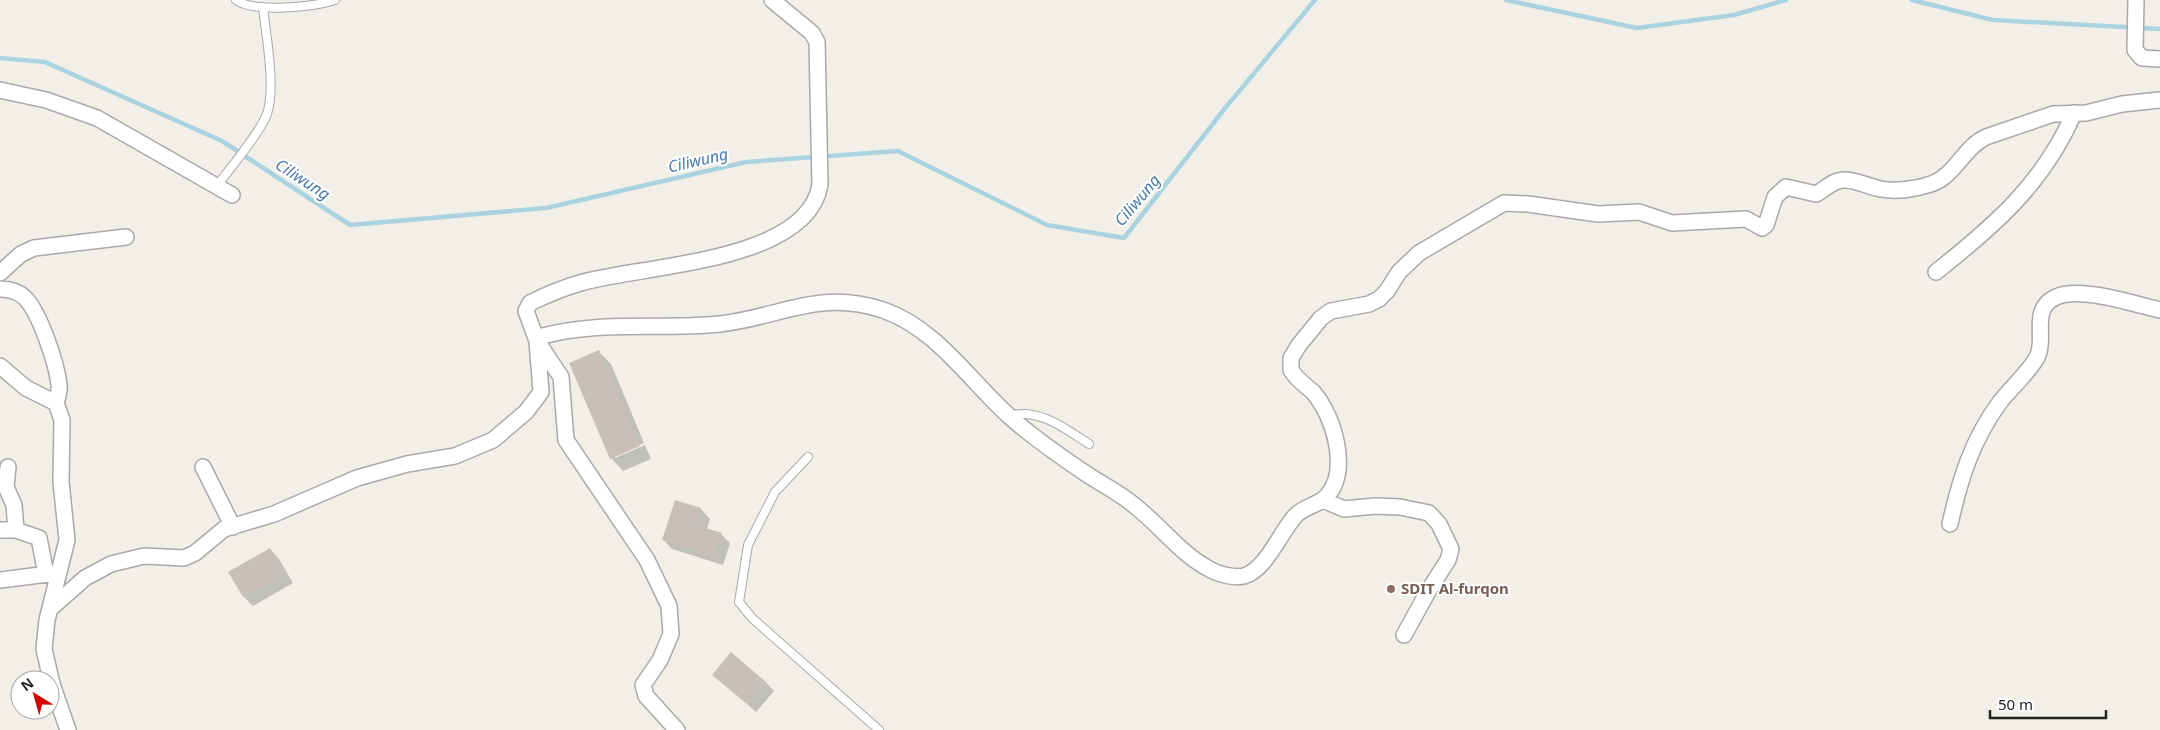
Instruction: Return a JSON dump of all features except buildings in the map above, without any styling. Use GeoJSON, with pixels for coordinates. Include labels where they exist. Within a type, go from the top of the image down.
{"type":"FeatureCollection","features":[{"type":"Feature","properties":{"kind":"street"},"geometry":{"type":"LineString","coordinates":[[677,730],[646,696],[643,685],[660,660],[671,634],[669,606],[647,560],[566,440],[561,377],[537,342],[526,311],[530,303],[580,283],[643,270],[697,262],[736,252],[783,233],[797,223],[815,204],[820,185],[817,42],[812,33],[772,0]]}},
{"type":"Feature","properties":{"kind":"street"},"geometry":{"type":"LineString","coordinates":[[2136,1],[2134,46],[2142,58],[2160,59]]}},
{"type":"Feature","properties":{"kind":"street"},"geometry":{"type":"LineString","coordinates":[[0,90],[46,100],[97,118],[232,195]]}},
{"type":"Feature","properties":{"kind":"street"},"geometry":{"type":"LineString","coordinates":[[50,609],[79,583],[101,569],[126,559],[144,556],[184,558],[195,553],[219,531],[274,514],[357,478],[407,464],[447,458],[493,440],[526,412],[540,392],[537,342],[544,335],[588,327],[722,324],[751,319],[810,304],[851,304],[891,313],[918,328],[1009,416],[1082,471],[1135,506],[1188,555],[1221,574],[1244,576],[1253,571],[1295,516],[1323,500],[1334,488],[1337,478],[1336,441],[1327,413],[1313,393],[1291,370],[1291,358],[1299,345],[1326,314],[1335,309],[1369,304],[1379,299],[1387,291],[1399,272],[1419,252],[1493,208],[1514,203],[1573,212],[1639,212],[1672,223],[1746,219],[1762,228],[1766,226],[1775,197],[1786,187],[1816,194],[1833,182],[1846,180],[1882,189],[1933,184],[1950,173],[1982,139],[2053,114],[2086,113],[2122,104],[2160,100]]}},
{"type":"Feature","properties":{"kind":"street"},"geometry":{"type":"LineString","coordinates":[[1936,272],[2012,207],[2056,148],[2074,113]]}},
{"type":"Feature","properties":{"kind":"street"},"geometry":{"type":"LineString","coordinates":[[0,273],[21,254],[34,248],[126,237]]}},
{"type":"Feature","properties":{"kind":"street"},"geometry":{"type":"LineString","coordinates":[[0,289],[9,289],[20,294],[30,303],[60,384],[56,403],[62,420],[61,482],[67,540],[53,573],[44,649],[52,684],[68,730]]}},
{"type":"Feature","properties":{"kind":"street"},"geometry":{"type":"LineString","coordinates":[[1950,524],[1965,466],[1974,444],[1998,405],[2039,354],[2041,314],[2050,300],[2068,294],[2091,295],[2160,310]]}},
{"type":"Feature","properties":{"kind":"street"},"geometry":{"type":"LineString","coordinates":[[0,366],[14,380],[26,388],[56,403]]}},
{"type":"Feature","properties":{"kind":"street"},"geometry":{"type":"LineString","coordinates":[[8,467],[6,487],[14,505],[16,530]]}},
{"type":"Feature","properties":{"kind":"street"},"geometry":{"type":"LineString","coordinates":[[203,467],[234,527]]}},
{"type":"Feature","properties":{"kind":"street"},"geometry":{"type":"LineString","coordinates":[[1323,500],[1344,509],[1375,506],[1400,507],[1429,513],[1439,524],[1451,549],[1448,560],[1404,635]]}},
{"type":"Feature","properties":{"kind":"street"},"geometry":{"type":"LineString","coordinates":[[0,530],[16,530],[20,533],[39,538],[53,573]]}},
{"type":"Feature","properties":{"kind":"street"},"geometry":{"type":"LineString","coordinates":[[0,580],[53,573]]}},
{"type":"Feature","properties":{"kind":"lane"},"geometry":{"type":"LineString","coordinates":[[236,0],[244,4],[263,7],[322,4],[335,0]]}},
{"type":"Feature","properties":{"kind":"lane"},"geometry":{"type":"LineString","coordinates":[[217,186],[266,115],[270,98],[263,7]]}},
{"type":"Feature","properties":{"kind":"lane"},"geometry":{"type":"LineString","coordinates":[[1009,416],[1026,414],[1045,419],[1089,444]]}},
{"type":"Feature","properties":{"kind":"lane"},"geometry":{"type":"LineString","coordinates":[[808,457],[775,492],[748,546],[739,602],[752,618],[879,730]]}},
{"type":"Feature","properties":{"kind":"waterway","name":"Ciliwung"},"geometry":{"type":"LineString","coordinates":[[0,58],[45,62],[222,141],[350,225],[546,208],[746,162],[898,151],[1047,225],[1124,238],[1226,107],[1315,0]]}},
{"type":"Feature","properties":{"kind":"waterway","name":"Ciliwung"},"geometry":{"type":"LineString","coordinates":[[1506,0],[1637,28],[1734,15],[1786,0]]}},
{"type":"Feature","properties":{"kind":"waterway","name":"Ciliwung"},"geometry":{"type":"LineString","coordinates":[[1912,0],[1993,20],[2160,29]]}},
{"type":"Feature","properties":{"kind":"place","name":"SDIT Al-furqon"},"geometry":{"type":"Point","coordinates":[1391,589]}}]}
